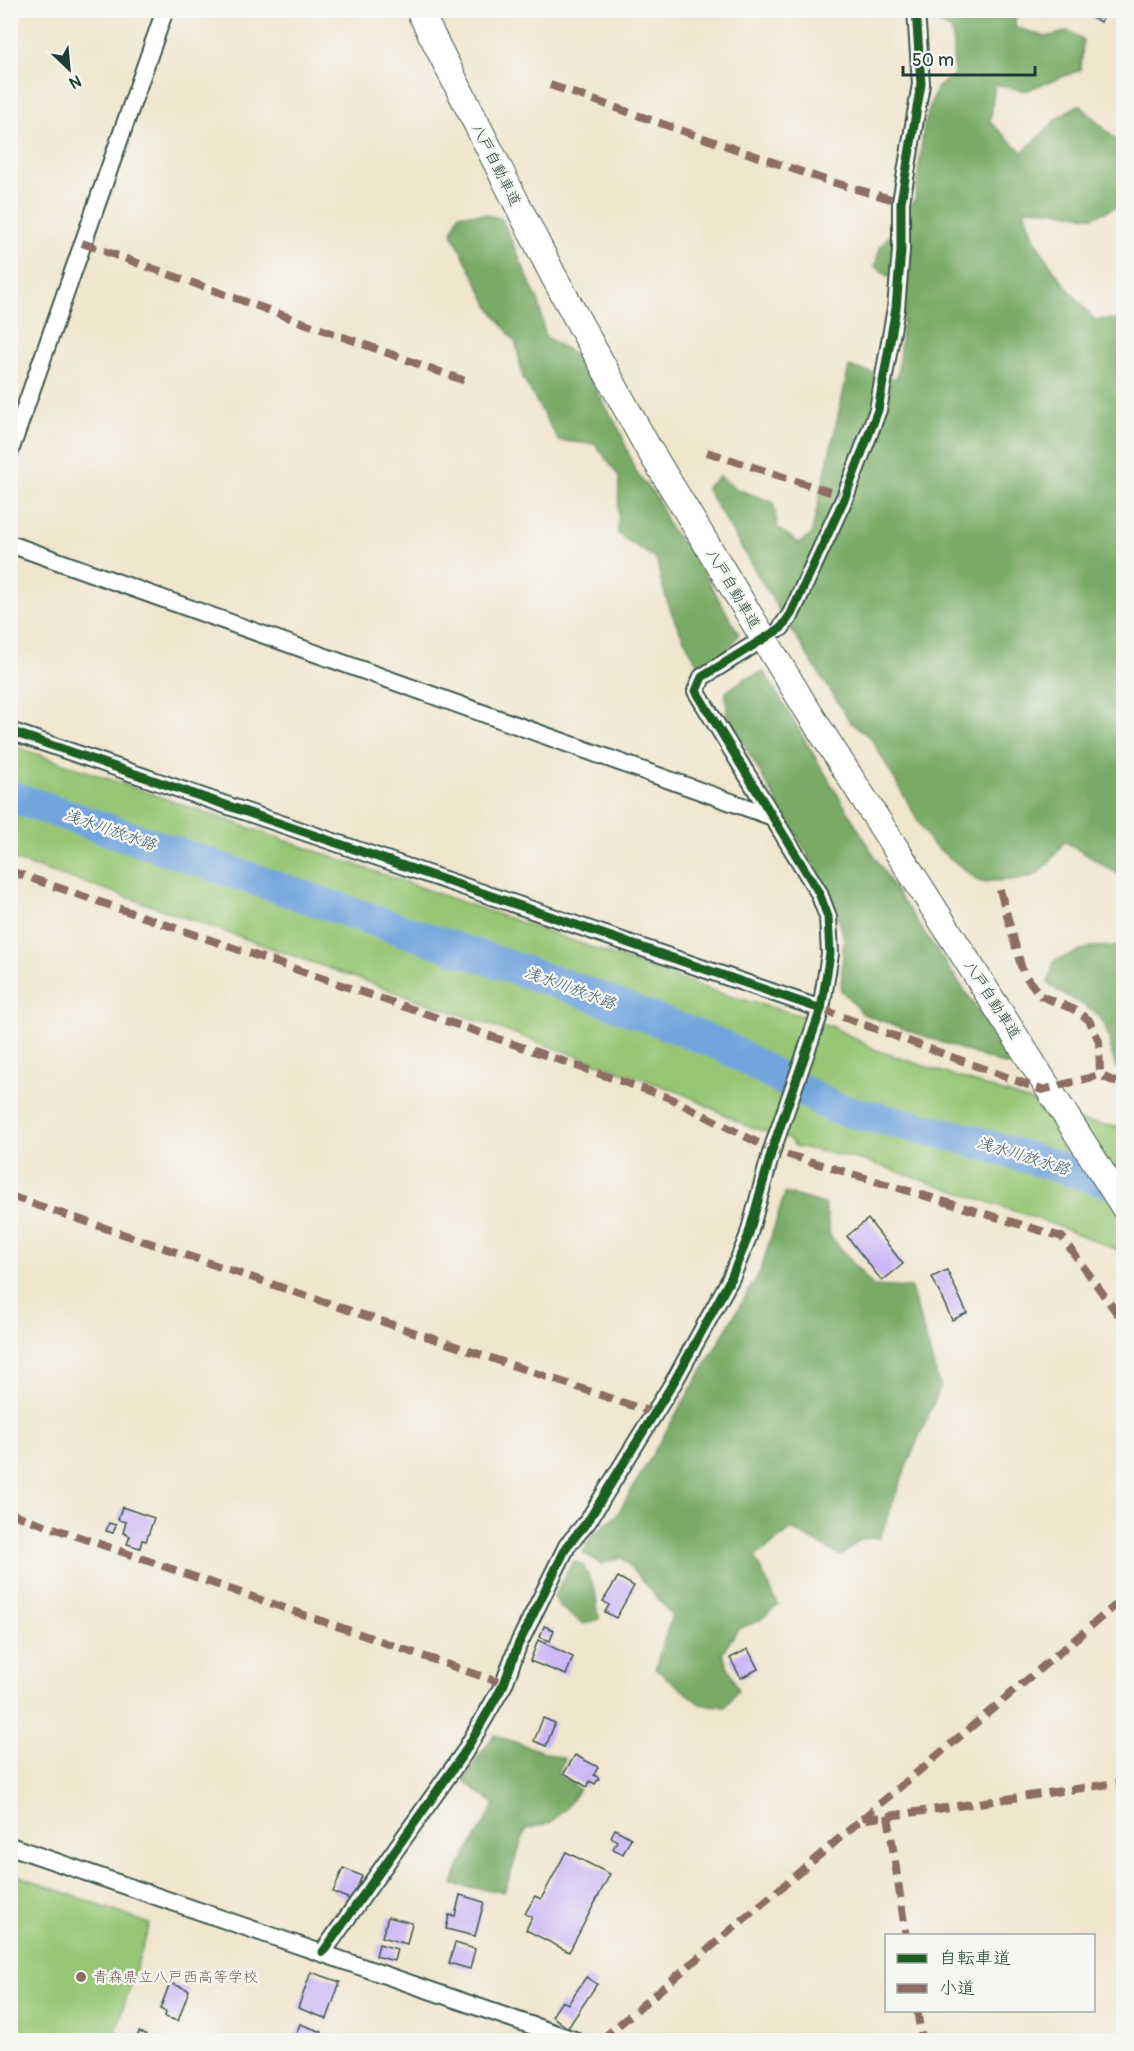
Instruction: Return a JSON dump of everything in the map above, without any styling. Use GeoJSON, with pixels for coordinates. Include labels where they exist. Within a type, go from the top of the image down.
{"type":"FeatureCollection","features":[{"type":"Feature","properties":{"kind":"highway","name":"八戸自動車道"},"geometry":{"type":"LineString","coordinates":[[419,10],[553,275],[647,446],[803,703],[1036,1055],[1124,1181]]}},
{"type":"Feature","properties":{"kind":"highway","name":"八戸自動車道"},"geometry":{"type":"LineString","coordinates":[[434,10],[562,266],[656,436],[813,696],[1036,1055],[1124,1207]]}},
{"type":"Feature","properties":{"kind":"street"},"geometry":{"type":"LineString","coordinates":[[10,450],[165,10]]}},
{"type":"Feature","properties":{"kind":"street"},"geometry":{"type":"LineString","coordinates":[[781,628],[791,614],[845,497],[878,410],[896,308],[901,202],[921,84],[916,10]]}},
{"type":"Feature","properties":{"kind":"street"},"geometry":{"type":"LineString","coordinates":[[10,544],[773,817]]}},
{"type":"Feature","properties":{"kind":"street"},"geometry":{"type":"LineString","coordinates":[[323,1952],[464,1753],[504,1684],[522,1636],[567,1546],[588,1521],[675,1380],[731,1278],[747,1238],[772,1150],[821,1009],[830,954],[828,917],[819,893],[696,691],[702,677],[750,647]]}},
{"type":"Feature","properties":{"kind":"street"},"geometry":{"type":"LineString","coordinates":[[10,731],[821,1009]]}},
{"type":"Feature","properties":{"kind":"street"},"geometry":{"type":"LineString","coordinates":[[10,1846],[574,2040]]}},
{"type":"Feature","properties":{"kind":"green space"},"geometry":{"type":"Polygon","coordinates":[[[928,11],[1016,11],[1015,27],[1046,37],[1069,31],[1083,40],[1081,70],[1025,91],[995,84],[990,122],[1022,152],[1063,114],[1080,105],[1123,147],[1123,187],[1118,206],[1093,217],[1050,210],[1024,209],[1043,254],[1094,319],[1123,320],[1123,877],[1064,841],[1046,865],[1030,876],[1021,879],[980,882],[931,843],[871,738],[851,723],[780,612],[706,488],[720,476],[734,488],[773,502],[778,528],[798,543],[811,536],[849,367],[897,379],[906,290],[875,266],[880,248],[915,200],[924,126],[936,89],[954,74],[952,30],[930,19],[928,11]]]}},
{"type":"Feature","properties":{"kind":"green space"},"geometry":{"type":"Polygon","coordinates":[[[459,214],[485,214],[502,219],[539,303],[545,336],[577,356],[620,431],[635,471],[657,498],[669,527],[693,555],[739,634],[724,654],[699,666],[673,615],[663,589],[657,560],[618,534],[619,476],[595,444],[559,441],[523,378],[516,343],[490,308],[452,233],[459,214]]]}},
{"type":"Feature","properties":{"kind":"green space"},"geometry":{"type":"Polygon","coordinates":[[[764,672],[893,887],[1016,1065],[1005,1065],[863,1014],[841,990],[844,937],[831,895],[727,715],[726,692],[744,679],[764,672]]]}},
{"type":"Feature","properties":{"kind":"green space"},"geometry":{"type":"Polygon","coordinates":[[[11,745],[719,993],[833,1027],[876,1050],[1033,1102],[1049,1116],[1123,1128],[1123,1252],[1047,1222],[866,1161],[795,1146],[789,1139],[745,1125],[682,1093],[107,890],[11,859],[11,745]]]}},
{"type":"Feature","properties":{"kind":"green space"},"geometry":{"type":"Polygon","coordinates":[[[1123,942],[1123,1070],[1116,1068],[1105,1026],[1098,1016],[1048,983],[1054,961],[1091,947],[1120,946],[1123,942]]]}},
{"type":"Feature","properties":{"kind":"green space"},"geometry":{"type":"Polygon","coordinates":[[[785,1193],[825,1204],[830,1236],[873,1286],[911,1288],[940,1388],[906,1467],[880,1538],[861,1539],[841,1556],[792,1529],[755,1557],[778,1605],[760,1620],[738,1629],[722,1653],[738,1690],[725,1707],[701,1704],[655,1669],[672,1615],[622,1557],[601,1564],[583,1553],[592,1535],[617,1515],[760,1272],[785,1193]]]}},
{"type":"Feature","properties":{"kind":"green space"},"geometry":{"type":"Polygon","coordinates":[[[573,1561],[583,1565],[595,1590],[599,1619],[584,1624],[561,1608],[554,1596],[573,1561]]]}},
{"type":"Feature","properties":{"kind":"green space"},"geometry":{"type":"Polygon","coordinates":[[[494,1735],[565,1759],[557,1774],[579,1789],[566,1808],[550,1823],[526,1829],[504,1892],[453,1885],[459,1867],[495,1805],[463,1780],[494,1735]]]}},
{"type":"Feature","properties":{"kind":"green space","name":"青森県立八戸西高等学校"},"geometry":{"type":"Polygon","coordinates":[[[11,1873],[150,1924],[113,2040],[11,2040],[11,1873]]]}},
{"type":"Feature","properties":{"kind":"building"},"geometry":{"type":"Polygon","coordinates":[[[1085,10],[1106,10],[1101,22],[1083,14],[1085,10]]]}},
{"type":"Feature","properties":{"kind":"building"},"geometry":{"type":"Polygon","coordinates":[[[868,1219],[903,1264],[882,1281],[847,1236],[868,1219]]]}},
{"type":"Feature","properties":{"kind":"building"},"geometry":{"type":"Polygon","coordinates":[[[947,1270],[967,1313],[952,1320],[932,1277],[947,1270]]]}},
{"type":"Feature","properties":{"kind":"building"},"geometry":{"type":"Polygon","coordinates":[[[122,1507],[154,1518],[146,1541],[142,1540],[140,1548],[127,1544],[130,1536],[123,1533],[126,1522],[118,1520],[122,1507]]]}},
{"type":"Feature","properties":{"kind":"building"},"geometry":{"type":"Polygon","coordinates":[[[109,1523],[116,1525],[113,1533],[106,1531],[109,1523]]]}},
{"type":"Feature","properties":{"kind":"building"},"geometry":{"type":"Polygon","coordinates":[[[618,1577],[634,1586],[616,1618],[605,1612],[609,1605],[603,1601],[618,1577]]]}},
{"type":"Feature","properties":{"kind":"building"},"geometry":{"type":"Polygon","coordinates":[[[544,1626],[554,1630],[550,1641],[540,1637],[544,1626]]]}},
{"type":"Feature","properties":{"kind":"building"},"geometry":{"type":"Polygon","coordinates":[[[538,1640],[573,1657],[566,1675],[530,1661],[538,1640]]]}},
{"type":"Feature","properties":{"kind":"building"},"geometry":{"type":"Polygon","coordinates":[[[748,1649],[758,1669],[741,1678],[730,1658],[748,1649]]]}},
{"type":"Feature","properties":{"kind":"building"},"geometry":{"type":"Polygon","coordinates":[[[543,1718],[555,1723],[546,1746],[534,1741],[543,1718]]]}},
{"type":"Feature","properties":{"kind":"building"},"geometry":{"type":"Polygon","coordinates":[[[575,1755],[598,1767],[594,1775],[599,1778],[595,1784],[590,1781],[587,1787],[564,1773],[575,1755]]]}},
{"type":"Feature","properties":{"kind":"building"},"geometry":{"type":"Polygon","coordinates":[[[615,1829],[631,1838],[623,1854],[613,1849],[617,1841],[611,1837],[615,1829]]]}},
{"type":"Feature","properties":{"kind":"building"},"geometry":{"type":"Polygon","coordinates":[[[566,1852],[610,1874],[569,1952],[526,1930],[532,1917],[525,1914],[535,1896],[541,1899],[566,1852]]]}},
{"type":"Feature","properties":{"kind":"building"},"geometry":{"type":"Polygon","coordinates":[[[343,1868],[362,1876],[352,1900],[333,1892],[343,1868]]]}},
{"type":"Feature","properties":{"kind":"building"},"geometry":{"type":"Polygon","coordinates":[[[460,1895],[484,1902],[475,1936],[446,1929],[449,1915],[455,1916],[460,1895]]]}},
{"type":"Feature","properties":{"kind":"building"},"geometry":{"type":"Polygon","coordinates":[[[388,1917],[412,1923],[407,1944],[382,1937],[388,1917]]]}},
{"type":"Feature","properties":{"kind":"building"},"geometry":{"type":"Polygon","coordinates":[[[455,1943],[475,1949],[470,1969],[449,1963],[455,1943]]]}},
{"type":"Feature","properties":{"kind":"building"},"geometry":{"type":"Polygon","coordinates":[[[379,1944],[397,1949],[394,1961],[376,1956],[379,1944]]]}},
{"type":"Feature","properties":{"kind":"building"},"geometry":{"type":"Polygon","coordinates":[[[311,1972],[340,1982],[327,2019],[298,2008],[311,1972]]]}},
{"type":"Feature","properties":{"kind":"building"},"geometry":{"type":"Polygon","coordinates":[[[586,1977],[597,1984],[568,2028],[552,2016],[562,2001],[568,2004],[586,1977]]]}},
{"type":"Feature","properties":{"kind":"building"},"geometry":{"type":"Polygon","coordinates":[[[170,1983],[189,1990],[178,2021],[165,2017],[166,2012],[160,2009],[170,1983]]]}},
{"type":"Feature","properties":{"kind":"building"},"geometry":{"type":"Polygon","coordinates":[[[300,2024],[322,2032],[320,2040],[294,2040],[300,2024]]]}},
{"type":"Feature","properties":{"kind":"building"},"geometry":{"type":"Polygon","coordinates":[[[139,2032],[146,2034],[144,2040],[136,2040],[139,2032]]]}},
{"type":"Feature","properties":{"kind":"waterway","name":"浅水川放水路"},"geometry":{"type":"LineString","coordinates":[[10,796],[584,992],[721,1045],[834,1108],[960,1137],[1124,1187]]}},
{"type":"Feature","properties":{"kind":"marked path"},"geometry":{"type":"LineString","coordinates":[[550,85],[825,180],[901,202]]}},
{"type":"Feature","properties":{"kind":"marked path"},"geometry":{"type":"LineString","coordinates":[[82,243],[471,383]]}},
{"type":"Feature","properties":{"kind":"marked path"},"geometry":{"type":"LineString","coordinates":[[707,452],[845,497]]}},
{"type":"Feature","properties":{"kind":"marked path"},"geometry":{"type":"LineString","coordinates":[[10,871],[670,1098],[772,1150],[1062,1237],[1124,1323]]}},
{"type":"Feature","properties":{"kind":"marked path"},"geometry":{"type":"LineString","coordinates":[[1000,890],[1023,973],[1041,996],[1073,1009],[1089,1020],[1099,1041],[1100,1075]]}},
{"type":"Feature","properties":{"kind":"marked path"},"geometry":{"type":"LineString","coordinates":[[821,1009],[1042,1090],[1100,1075],[1124,1086]]}},
{"type":"Feature","properties":{"kind":"marked path"},"geometry":{"type":"LineString","coordinates":[[10,1196],[654,1413]]}},
{"type":"Feature","properties":{"kind":"marked path"},"geometry":{"type":"LineString","coordinates":[[10,1513],[504,1684]]}},
{"type":"Feature","properties":{"kind":"marked path"},"geometry":{"type":"LineString","coordinates":[[862,1819],[1124,1598]]}},
{"type":"Feature","properties":{"kind":"marked path"},"geometry":{"type":"LineString","coordinates":[[601,2040],[861,1820],[1124,1782]]}},
{"type":"Feature","properties":{"kind":"marked path"},"geometry":{"type":"LineString","coordinates":[[888,1815],[906,1934]]}},
{"type":"Feature","properties":{"kind":"marked path"},"geometry":{"type":"LineString","coordinates":[[917,2012],[922,2040]]}},
{"type":"Feature","properties":{"kind":"cycle path"},"geometry":{"type":"LineString","coordinates":[[323,1952],[464,1753],[504,1684],[518,1645],[567,1546],[588,1521],[675,1380],[731,1278],[748,1237],[772,1150],[821,1009],[830,954],[828,917],[819,893],[696,691],[702,677],[781,628],[791,614],[845,497],[878,410],[896,308],[901,251],[901,202],[921,84],[916,10]]}},
{"type":"Feature","properties":{"kind":"cycle path"},"geometry":{"type":"LineString","coordinates":[[10,731],[821,1009]]}},
{"type":"Feature","properties":{"kind":"place","name":"青森県立八戸西高等学校"},"geometry":{"type":"Point","coordinates":[81,1977]}}]}
